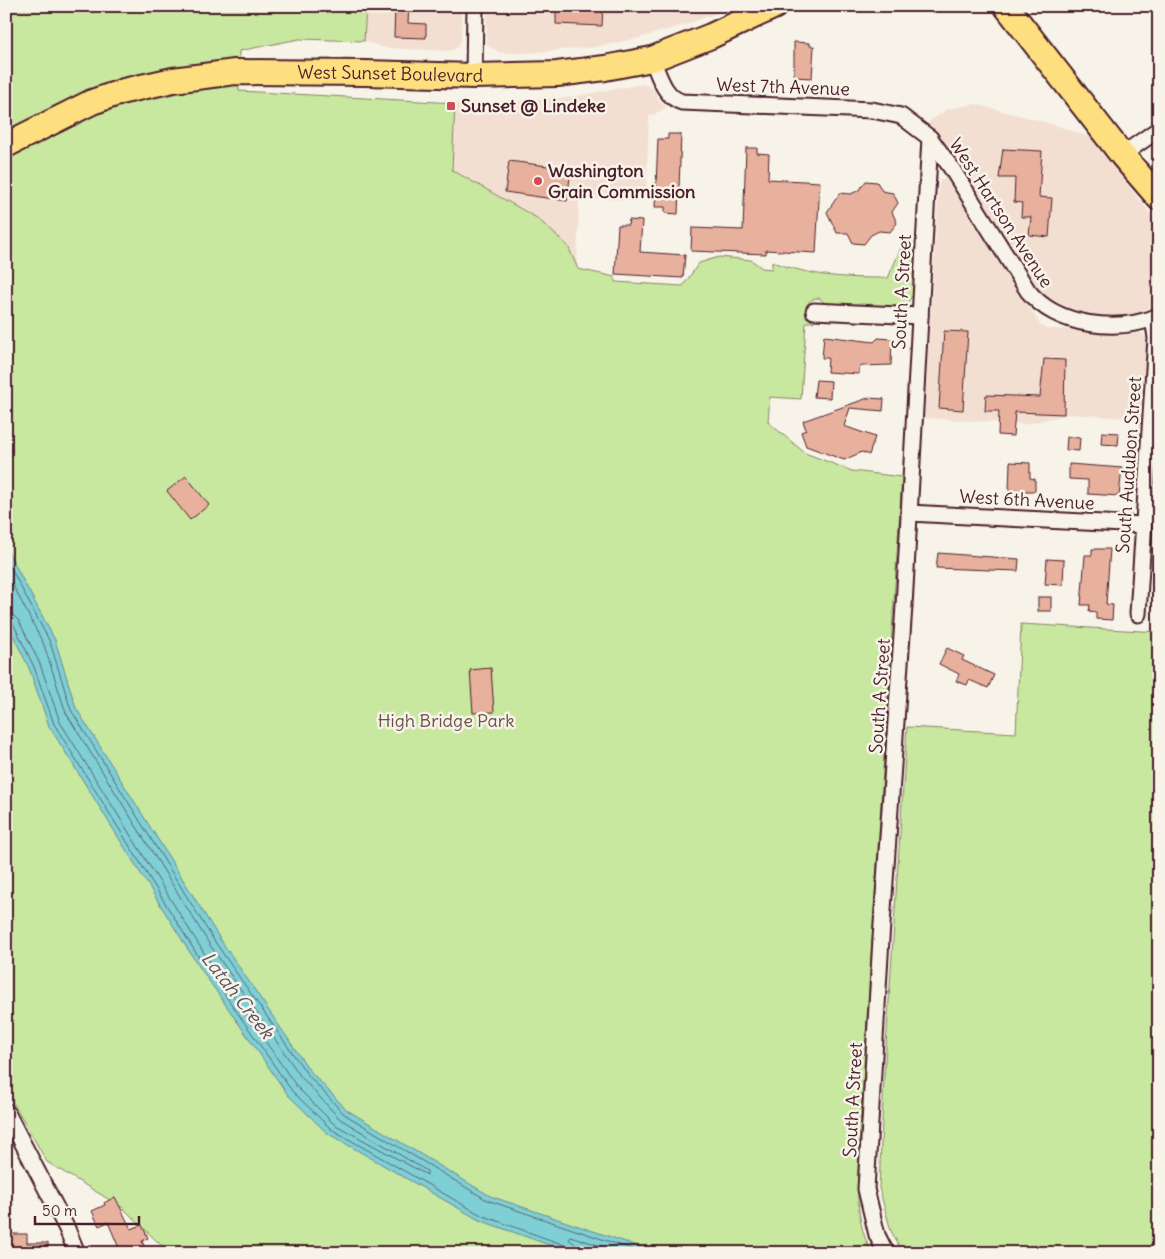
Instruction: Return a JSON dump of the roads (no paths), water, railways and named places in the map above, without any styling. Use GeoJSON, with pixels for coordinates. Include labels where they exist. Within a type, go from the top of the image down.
{"type":"FeatureCollection","features":[{"type":"Feature","properties":{"kind":"main road","name":"West Sunset Boulevard"},"geometry":{"type":"LineString","coordinates":[[6,145],[92,102],[124,91],[174,80],[235,72],[474,76],[557,74],[605,68],[652,59],[711,36],[775,6]]}},
{"type":"Feature","properties":{"kind":"main road"},"geometry":{"type":"LineString","coordinates":[[1006,6],[1122,155],[1159,198]]}},
{"type":"Feature","properties":{"kind":"street"},"geometry":{"type":"LineString","coordinates":[[474,76],[475,6]]}},
{"type":"Feature","properties":{"kind":"street","name":"West 7th Avenue"},"geometry":{"type":"LineString","coordinates":[[652,59],[668,94],[682,102],[872,110],[901,116],[930,138]]}},
{"type":"Feature","properties":{"kind":"street"},"geometry":{"type":"LineString","coordinates":[[1122,155],[1159,129]]}},
{"type":"Feature","properties":{"kind":"street","name":"South A Street"},"geometry":{"type":"LineString","coordinates":[[886,1253],[877,1235],[866,1190],[909,514],[930,138]]}},
{"type":"Feature","properties":{"kind":"street","name":"West Hartson Avenue"},"geometry":{"type":"LineString","coordinates":[[930,138],[952,169],[1028,291],[1039,304],[1062,317],[1091,323],[1125,324],[1156,317]]}},
{"type":"Feature","properties":{"kind":"street"},"geometry":{"type":"LineString","coordinates":[[814,311],[920,316]]}},
{"type":"Feature","properties":{"kind":"street","name":"South Audubon Street"},"geometry":{"type":"LineString","coordinates":[[1138,614],[1156,317]]}},
{"type":"Feature","properties":{"kind":"street","name":"West 6th Avenue"},"geometry":{"type":"LineString","coordinates":[[909,514],[1143,525]]}},
{"type":"Feature","properties":{"kind":"street"},"geometry":{"type":"LineString","coordinates":[[6,1111],[67,1229],[76,1253]]}},
{"type":"Feature","properties":{"kind":"water","name":"Latah Creek"},"geometry":{"type":"Polygon","coordinates":[[[6,548],[55,640],[76,708],[220,939],[310,1071],[347,1110],[490,1196],[658,1253],[572,1253],[479,1220],[327,1133],[288,1095],[194,959],[49,726],[29,668],[6,621],[6,548]]]}},
{"type":"Feature","properties":{"kind":"place","name":"Sunset @ Lindeke"},"geometry":{"type":"Point","coordinates":[451,106]}},
{"type":"Feature","properties":{"kind":"place","name":"Washington Grain Commission"},"geometry":{"type":"Point","coordinates":[538,181]}},
{"type":"Feature","properties":{"kind":"park label","name":"High Bridge Park"},"geometry":{"type":"Point","coordinates":[446,721]}}]}
